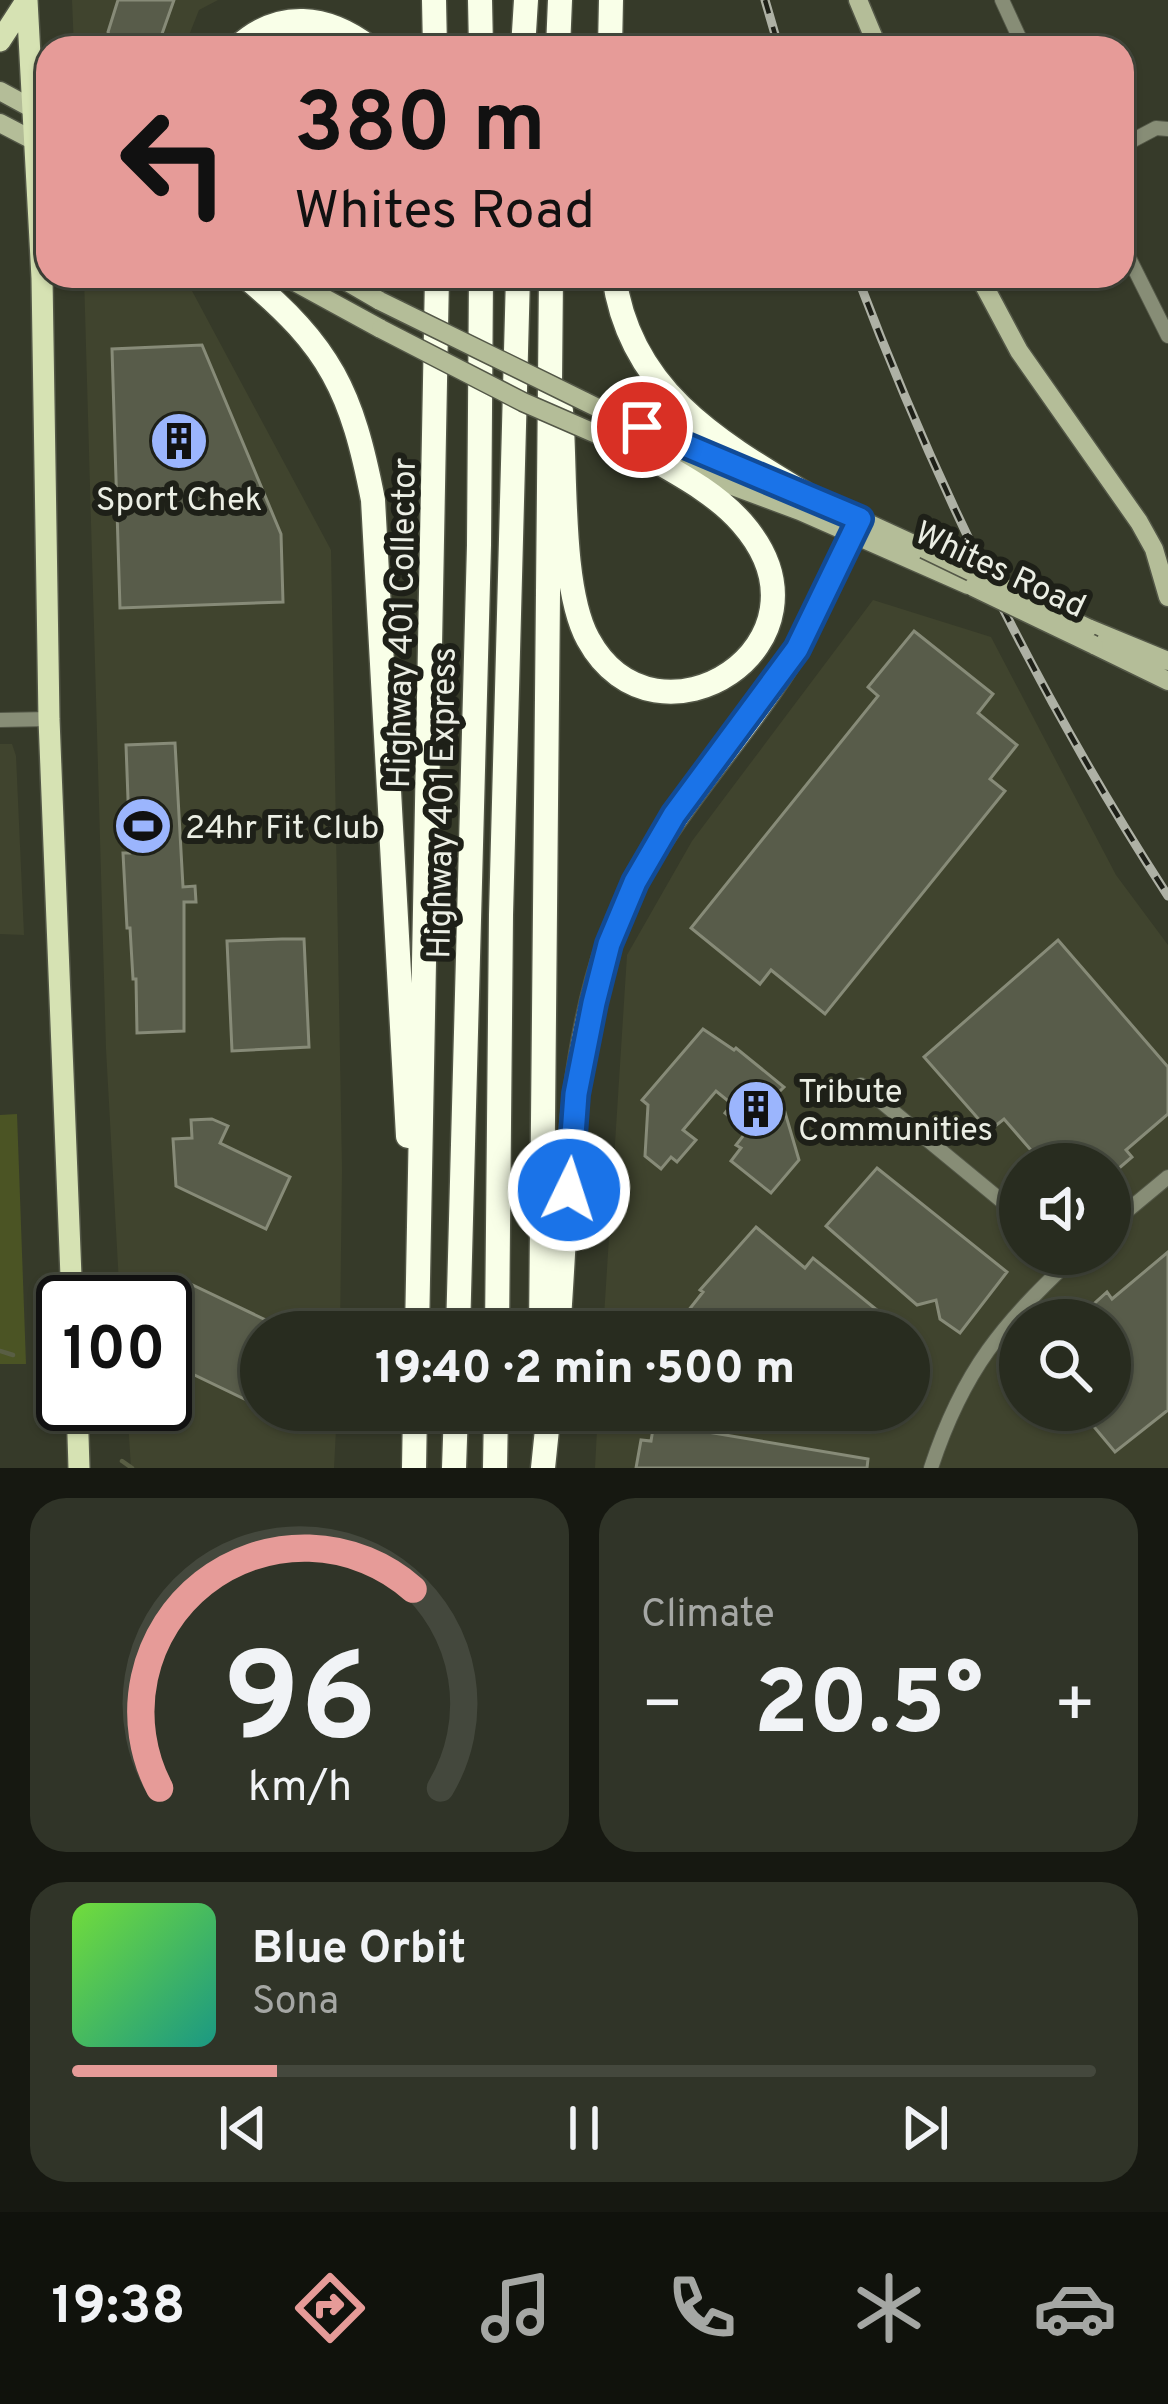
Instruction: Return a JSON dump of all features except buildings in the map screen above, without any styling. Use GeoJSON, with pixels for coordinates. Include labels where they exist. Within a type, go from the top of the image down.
{"type":"FeatureCollection","features":[{"type":"Feature","properties":{"kind":"highway"},"geometry":{"type":"LineString","coordinates":[[434,0],[435,36]]}},
{"type":"Feature","properties":{"kind":"highway"},"geometry":{"type":"LineString","coordinates":[[480,0],[481,36]]}},
{"type":"Feature","properties":{"kind":"highway"},"geometry":{"type":"LineString","coordinates":[[521,36],[522,0]]}},
{"type":"Feature","properties":{"kind":"highway"},"geometry":{"type":"LineString","coordinates":[[558,36],[560,0]]}},
{"type":"Feature","properties":{"kind":"highway"},"geometry":{"type":"LineString","coordinates":[[610,36],[611,0]]}},
{"type":"Feature","properties":{"kind":"highway"},"geometry":{"type":"LineString","coordinates":[[252,36],[294,20],[334,25],[351,36]]}},
{"type":"Feature","properties":{"kind":"highway"},"geometry":{"type":"LineString","coordinates":[[259,288],[302,326],[337,377],[361,437],[374,500],[401,1066],[418,1250]]}},
{"type":"Feature","properties":{"kind":"highway"},"geometry":{"type":"LineString","coordinates":[[424,288],[438,358]]}},
{"type":"Feature","properties":{"kind":"highway","name":"Highway 401 Collector"},"geometry":{"type":"LineString","coordinates":[[417,1311],[437,288]]}},
{"type":"Feature","properties":{"kind":"highway","name":"Highway 401 Express"},"geometry":{"type":"LineString","coordinates":[[459,1311],[479,545],[481,288]]}},
{"type":"Feature","properties":{"kind":"highway","name":"Highway 401 Express"},"geometry":{"type":"LineString","coordinates":[[497,1311],[501,915],[518,288]]}},
{"type":"Feature","properties":{"kind":"highway"},"geometry":{"type":"LineString","coordinates":[[541,1311],[551,288]]}},
{"type":"Feature","properties":{"kind":"highway"},"geometry":{"type":"LineString","coordinates":[[616,288],[619,311],[640,360],[673,400],[721,442],[806,494]]}},
{"type":"Feature","properties":{"kind":"highway"},"geometry":{"type":"LineString","coordinates":[[549,341],[559,380],[574,592],[585,635],[597,653],[628,678],[657,691],[690,691],[731,674],[760,642],[773,612],[770,568],[753,536],[732,512],[637,450]]}},
{"type":"Feature","properties":{"kind":"highway"},"geometry":{"type":"LineString","coordinates":[[560,1311],[576,1094],[609,944],[635,882],[674,815],[797,649],[856,526]]}},
{"type":"Feature","properties":{"kind":"highway"},"geometry":{"type":"LineString","coordinates":[[414,1468],[415,1431]]}},
{"type":"Feature","properties":{"kind":"highway"},"geometry":{"type":"LineString","coordinates":[[454,1468],[455,1431]]}},
{"type":"Feature","properties":{"kind":"highway"},"geometry":{"type":"LineString","coordinates":[[495,1468],[496,1431]]}},
{"type":"Feature","properties":{"kind":"highway"},"geometry":{"type":"LineString","coordinates":[[539,1431],[540,1468]]}},
{"type":"Feature","properties":{"kind":"highway"},"geometry":{"type":"LineString","coordinates":[[540,1468],[546,1431]]}},
{"type":"Feature","properties":{"kind":"main road"},"geometry":{"type":"LineString","coordinates":[[0,41],[27,0]]}},
{"type":"Feature","properties":{"kind":"main road"},"geometry":{"type":"LineString","coordinates":[[27,0],[36,84]]}},
{"type":"Feature","properties":{"kind":"main road"},"geometry":{"type":"LineString","coordinates":[[858,0],[873,36]]}},
{"type":"Feature","properties":{"kind":"main road"},"geometry":{"type":"LineString","coordinates":[[0,91],[36,110]]}},
{"type":"Feature","properties":{"kind":"main road"},"geometry":{"type":"LineString","coordinates":[[0,123],[36,142]]}},
{"type":"Feature","properties":{"kind":"main road"},"geometry":{"type":"LineString","coordinates":[[45,288],[49,719],[72,1275]]}},
{"type":"Feature","properties":{"kind":"main road","name":"Whites Road"},"geometry":{"type":"LineString","coordinates":[[306,288],[523,401],[601,436],[856,526],[1091,637],[1163,664]]}},
{"type":"Feature","properties":{"kind":"main road","name":"Whites Road"},"geometry":{"type":"LineString","coordinates":[[358,288],[602,410],[806,494],[856,526]]}},
{"type":"Feature","properties":{"kind":"main road"},"geometry":{"type":"LineString","coordinates":[[986,288],[1019,351],[1139,522],[1154,550],[1168,596]]}},
{"type":"Feature","properties":{"kind":"main road"},"geometry":{"type":"LineString","coordinates":[[78,1431],[79,1468]]}},
{"type":"Feature","properties":{"kind":"street"},"geometry":{"type":"LineString","coordinates":[[1002,0],[1018,36]]}},
{"type":"Feature","properties":{"kind":"street"},"geometry":{"type":"LineString","coordinates":[[1134,140],[1156,128],[1168,129]]}},
{"type":"Feature","properties":{"kind":"street"},"geometry":{"type":"LineString","coordinates":[[1134,268],[1168,336]]}},
{"type":"Feature","properties":{"kind":"street"},"geometry":{"type":"LineString","coordinates":[[0,720],[49,719]]}},
{"type":"Feature","properties":{"kind":"street"},"geometry":{"type":"LineString","coordinates":[[861,1085],[999,1199]]}},
{"type":"Feature","properties":{"kind":"street"},"geometry":{"type":"LineString","coordinates":[[1131,1208],[1168,1177]]}},
{"type":"Feature","properties":{"kind":"street"},"geometry":{"type":"LineString","coordinates":[[931,1468],[961,1391],[995,1335],[1053,1275]]}},
{"type":"Feature","properties":{"kind":"shaded area"},"geometry":{"type":"Polygon","coordinates":[[[72,0],[218,0],[199,10],[189,36],[74,36],[72,0]]]}},
{"type":"Feature","properties":{"kind":"shaded area"},"geometry":{"type":"Polygon","coordinates":[[[84,288],[190,288],[331,550],[340,1311],[240,1311],[240,1431],[336,1431],[334,1468],[131,1468],[129,1431],[192,1431],[192,1275],[119,1275],[106,1049],[84,288]]]}},
{"type":"Feature","properties":{"kind":"shaded area"},"geometry":{"type":"Polygon","coordinates":[[[873,600],[991,637],[1116,875],[1168,945],[1168,1468],[595,1468],[597,1431],[930,1431],[930,1311],[604,1311],[627,955],[692,841],[873,600]]]}},
{"type":"Feature","properties":{"kind":"shaded area"},"geometry":{"type":"Polygon","coordinates":[[[0,744],[12,744],[16,756],[24,935],[0,934],[0,744]]]}},
{"type":"Feature","properties":{"kind":"green space"},"geometry":{"type":"Polygon","coordinates":[[[17,1114],[26,1364],[0,1364],[0,1115],[17,1114]]]}},
{"type":"Feature","properties":{"kind":"waterway"},"geometry":{"type":"LineString","coordinates":[[0,1351],[13,1355]]}},
{"type":"Feature","properties":{"kind":"waterway"},"geometry":{"type":"LineString","coordinates":[[122,1461],[132,1468]]}},
{"type":"Feature","properties":{"kind":"railway"},"geometry":{"type":"LineString","coordinates":[[765,0],[776,36]]}},
{"type":"Feature","properties":{"kind":"railway"},"geometry":{"type":"LineString","coordinates":[[862,288],[922,437],[996,595],[1078,748],[1168,896]]}},
{"type":"Feature","properties":{"kind":"place","name":"Sport Chek"},"geometry":{"type":"Point","coordinates":[179,441]}},
{"type":"Feature","properties":{"kind":"place","name":"24hr Fit Club"},"geometry":{"type":"Point","coordinates":[143,826]}},
{"type":"Feature","properties":{"kind":"place","name":"Tribute Communities"},"geometry":{"type":"Point","coordinates":[756,1109]}},
{"type":"Feature","properties":{"kind":"route"},"geometry":{"type":"LineString","coordinates":[[569,1190],[576,1094],[594,1003],[609,944],[635,882],[674,815],[797,649],[860,519],[642,427]]}}]}
